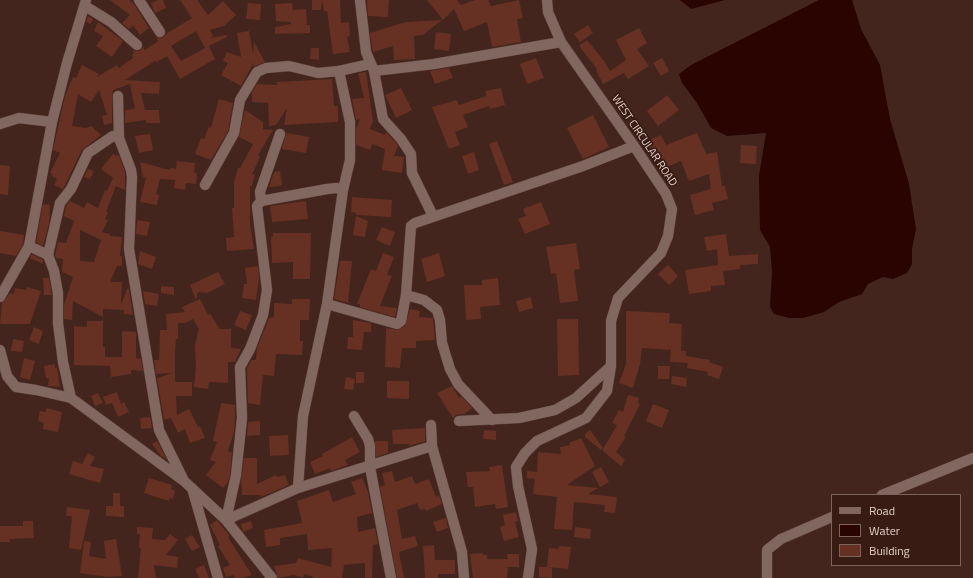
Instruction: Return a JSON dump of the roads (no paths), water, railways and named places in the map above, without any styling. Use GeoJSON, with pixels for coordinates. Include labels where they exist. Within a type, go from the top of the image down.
{"type":"FeatureCollection","features":[{"type":"Feature","properties":{"kind":"street"},"geometry":{"type":"LineString","coordinates":[[139,0],[160,32]]}},
{"type":"Feature","properties":{"kind":"street"},"geometry":{"type":"LineString","coordinates":[[360,0],[366,52],[372,68],[383,119],[401,139],[411,154],[412,173],[433,216]]}},
{"type":"Feature","properties":{"kind":"street","name":"WEST CIRCULAR ROAD"},"geometry":{"type":"LineString","coordinates":[[528,578],[532,549],[518,486],[516,467],[526,452],[537,441],[586,418],[606,391],[611,366],[611,321],[618,298],[661,252],[668,236],[672,209],[666,194],[561,42],[548,12],[547,0]]}},
{"type":"Feature","properties":{"kind":"street"},"geometry":{"type":"LineString","coordinates":[[0,297],[29,246],[52,122],[67,63],[86,3],[111,22],[137,45]]}},
{"type":"Feature","properties":{"kind":"street"},"geometry":{"type":"LineString","coordinates":[[205,185],[234,133],[240,100],[257,72],[266,68],[289,66],[318,73],[434,64],[561,42]]}},
{"type":"Feature","properties":{"kind":"street"},"geometry":{"type":"LineString","coordinates":[[298,488],[303,416],[327,304],[343,190],[350,160],[350,122],[339,71]]}},
{"type":"Feature","properties":{"kind":"street"},"geometry":{"type":"LineString","coordinates":[[118,96],[119,138],[131,170],[129,249],[159,430],[184,481]]}},
{"type":"Feature","properties":{"kind":"street"},"geometry":{"type":"LineString","coordinates":[[0,124],[19,118],[52,122]]}},
{"type":"Feature","properties":{"kind":"street"},"geometry":{"type":"LineString","coordinates":[[226,520],[236,475],[242,418],[240,366],[250,349],[263,315],[267,290],[256,210],[261,201],[260,192],[280,134]]}},
{"type":"Feature","properties":{"kind":"street"},"geometry":{"type":"LineString","coordinates":[[71,398],[60,339],[58,293],[54,271],[48,255],[60,203],[71,190],[88,153],[113,136],[119,138]]}},
{"type":"Feature","properties":{"kind":"street"},"geometry":{"type":"LineString","coordinates":[[327,304],[397,324],[400,321],[406,295],[411,226],[433,216],[582,166],[634,146]]}},
{"type":"Feature","properties":{"kind":"street"},"geometry":{"type":"LineString","coordinates":[[261,201],[327,188],[337,188],[343,190]]}},
{"type":"Feature","properties":{"kind":"street"},"geometry":{"type":"LineString","coordinates":[[29,246],[48,255]]}},
{"type":"Feature","properties":{"kind":"street"},"geometry":{"type":"LineString","coordinates":[[406,295],[424,300],[437,310],[440,320],[442,343],[450,369],[458,384],[492,420]]}},
{"type":"Feature","properties":{"kind":"street"},"geometry":{"type":"LineString","coordinates":[[0,350],[7,376],[16,387],[71,398],[184,481],[226,520],[272,578]]}},
{"type":"Feature","properties":{"kind":"street"},"geometry":{"type":"LineString","coordinates":[[459,421],[519,418],[555,410],[576,398],[611,366]]}},
{"type":"Feature","properties":{"kind":"street"},"geometry":{"type":"LineString","coordinates":[[354,416],[368,439],[370,446],[370,467],[391,578]]}},
{"type":"Feature","properties":{"kind":"street"},"geometry":{"type":"LineString","coordinates":[[431,425],[432,446],[462,552],[464,578]]}},
{"type":"Feature","properties":{"kind":"street"},"geometry":{"type":"LineString","coordinates":[[226,520],[298,488],[370,467],[432,446]]}},
{"type":"Feature","properties":{"kind":"street"},"geometry":{"type":"LineString","coordinates":[[884,494],[973,458]]}},
{"type":"Feature","properties":{"kind":"street"},"geometry":{"type":"LineString","coordinates":[[192,488],[218,578]]}},
{"type":"Feature","properties":{"kind":"street"},"geometry":{"type":"LineString","coordinates":[[767,578],[767,550],[781,539],[831,517]]}},
{"type":"Feature","properties":{"kind":"water"},"geometry":{"type":"Polygon","coordinates":[[[680,0],[725,0],[691,9],[680,0]]]}},
{"type":"Feature","properties":{"kind":"water"},"geometry":{"type":"Polygon","coordinates":[[[819,0],[852,0],[861,29],[880,65],[890,119],[909,184],[916,229],[912,249],[912,264],[907,273],[893,279],[883,277],[868,284],[862,294],[839,302],[824,312],[803,318],[789,318],[774,314],[770,307],[772,272],[770,247],[760,230],[759,176],[766,133],[727,136],[711,128],[697,103],[682,83],[679,74],[691,65],[819,0]]]}}]}
